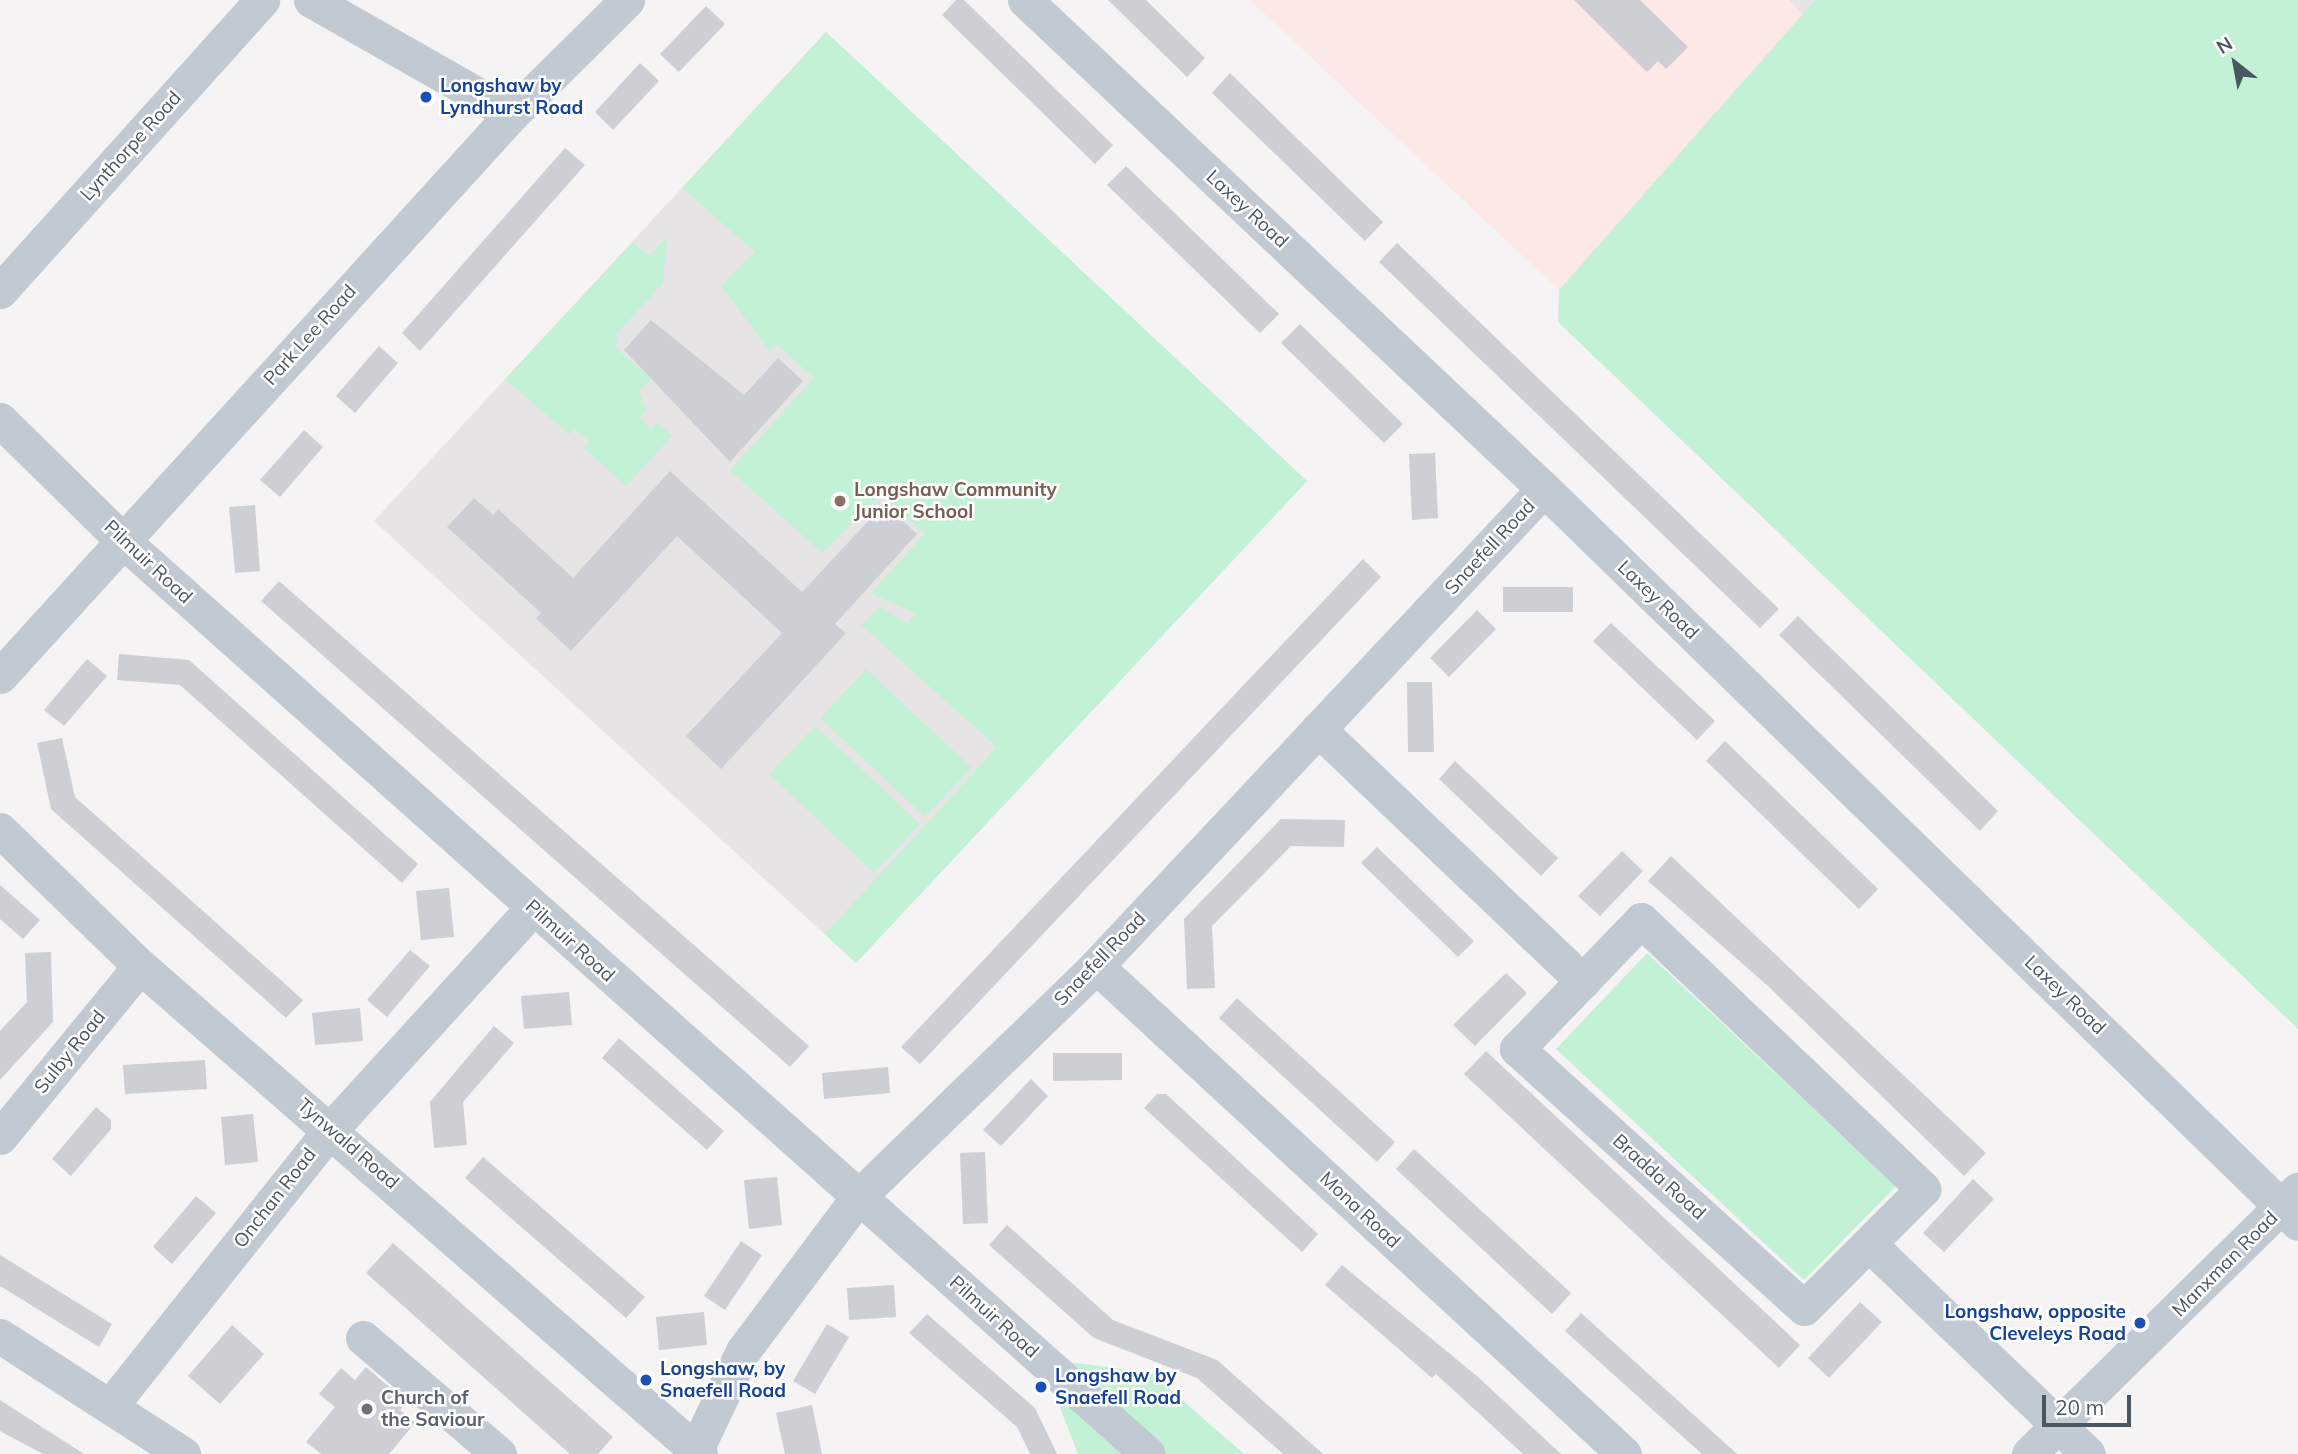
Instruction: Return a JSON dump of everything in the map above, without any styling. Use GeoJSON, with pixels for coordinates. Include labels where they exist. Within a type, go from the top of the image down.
{"type":"FeatureCollection","features":[{"type":"Feature","properties":{"kind":"street","name":"Lynthorpe Road"},"geometry":{"type":"LineString","coordinates":[[0,291],[262,0]]}},
{"type":"Feature","properties":{"kind":"street"},"geometry":{"type":"LineString","coordinates":[[311,0],[512,114]]}},
{"type":"Feature","properties":{"kind":"street","name":"Park Lee Road"},"geometry":{"type":"LineString","coordinates":[[0,676],[512,114],[627,0]]}},
{"type":"Feature","properties":{"kind":"street","name":"Laxey Road"},"geometry":{"type":"LineString","coordinates":[[1026,0],[1544,489],[2293,1207]]}},
{"type":"Feature","properties":{"kind":"street","name":"Pilmuir Road"},"geometry":{"type":"LineString","coordinates":[[0,420],[122,540],[1148,1454]]}},
{"type":"Feature","properties":{"kind":"street","name":"Snaefell Road"},"geometry":{"type":"LineString","coordinates":[[697,1453],[743,1351],[858,1197],[1096,966],[1544,489]]}},
{"type":"Feature","properties":{"kind":"street"},"geometry":{"type":"LineString","coordinates":[[1318,729],[1583,981]]}},
{"type":"Feature","properties":{"kind":"street","name":"Tynwald Road"},"geometry":{"type":"LineString","coordinates":[[0,830],[140,966],[331,1129],[697,1453]]}},
{"type":"Feature","properties":{"kind":"street","name":"Onchan Road"},"geometry":{"type":"LineString","coordinates":[[112,1404],[331,1129],[533,908]]}},
{"type":"Feature","properties":{"kind":"street","name":"Bradda Road"},"geometry":{"type":"LineString","coordinates":[[1641,920],[1923,1189],[1869,1244],[1804,1308],[1517,1049],[1641,920]]}},
{"type":"Feature","properties":{"kind":"street","name":"Sulby Road"},"geometry":{"type":"LineString","coordinates":[[0,1137],[140,966]]}},
{"type":"Feature","properties":{"kind":"street","name":"Mona Road"},"geometry":{"type":"LineString","coordinates":[[1096,966],[1624,1454]]}},
{"type":"Feature","properties":{"kind":"street","name":"Manxman Road"},"geometry":{"type":"LineString","coordinates":[[2029,1454],[2293,1207]]}},
{"type":"Feature","properties":{"kind":"street"},"geometry":{"type":"LineString","coordinates":[[1869,1244],[2058,1429],[2088,1454]]}},
{"type":"Feature","properties":{"kind":"street"},"geometry":{"type":"LineString","coordinates":[[0,1336],[112,1404],[183,1454]]}},
{"type":"Feature","properties":{"kind":"street"},"geometry":{"type":"LineString","coordinates":[[363,1338],[499,1454]]}},
{"type":"Feature","properties":{"kind":"shaded area"},"geometry":{"type":"Polygon","coordinates":[[[1250,0],[1789,0],[1803,15],[1559,290],[1250,0]]]}},
{"type":"Feature","properties":{"kind":"shaded area"},"geometry":{"type":"Polygon","coordinates":[[[1789,0],[1815,0],[1803,15],[1789,0]]]}},
{"type":"Feature","properties":{"kind":"shaded area","name":"Longshaw Community Junior School"},"geometry":{"type":"Polygon","coordinates":[[[826,32],[1307,481],[856,963],[374,521],[826,32]]]}},
{"type":"Feature","properties":{"kind":"green space"},"geometry":{"type":"Polygon","coordinates":[[[1815,0],[2298,0],[2298,1029],[1558,322],[1559,290],[1815,0]]]}},
{"type":"Feature","properties":{"kind":"green space"},"geometry":{"type":"Polygon","coordinates":[[[826,32],[1307,481],[856,963],[825,934],[997,747],[861,625],[880,607],[907,623],[916,614],[871,593],[925,533],[881,494],[822,553],[730,470],[814,378],[778,345],[770,351],[721,286],[755,252],[682,188],[826,32]]]}},
{"type":"Feature","properties":{"kind":"green space"},"geometry":{"type":"Polygon","coordinates":[[[667,237],[663,283],[617,333],[616,348],[651,379],[639,392],[646,411],[640,418],[651,429],[658,422],[672,436],[626,486],[584,448],[589,441],[575,429],[569,434],[505,379],[633,242],[649,256],[667,237]]]}},
{"type":"Feature","properties":{"kind":"green space"},"geometry":{"type":"Polygon","coordinates":[[[866,669],[972,768],[925,817],[820,718],[866,669]]]}},
{"type":"Feature","properties":{"kind":"green space"},"geometry":{"type":"Polygon","coordinates":[[[815,726],[920,824],[874,873],[769,774],[815,726]]]}},
{"type":"Feature","properties":{"kind":"green space"},"geometry":{"type":"Polygon","coordinates":[[[1647,953],[1896,1186],[1804,1280],[1556,1049],[1647,953]]]}},
{"type":"Feature","properties":{"kind":"green space"},"geometry":{"type":"Polygon","coordinates":[[[1041,1359],[1150,1372],[1244,1454],[1078,1454],[1041,1359]]]}},
{"type":"Feature","properties":{"kind":"building"},"geometry":{"type":"Polygon","coordinates":[[[956,0],[964,0],[1113,145],[1095,164],[942,15],[956,0]]]}},
{"type":"Feature","properties":{"kind":"building"},"geometry":{"type":"Polygon","coordinates":[[[1108,0],[1146,0],[1205,58],[1187,77],[1108,0]]]}},
{"type":"Feature","properties":{"kind":"building"},"geometry":{"type":"Polygon","coordinates":[[[1574,0],[1640,0],[1688,47],[1666,69],[1658,61],[1647,72],[1574,0]]]}},
{"type":"Feature","properties":{"kind":"building"},"geometry":{"type":"Polygon","coordinates":[[[706,6],[725,24],[679,72],[660,54],[706,6]]]}},
{"type":"Feature","properties":{"kind":"building"},"geometry":{"type":"Polygon","coordinates":[[[640,63],[659,81],[613,130],[595,112],[640,63]]]}},
{"type":"Feature","properties":{"kind":"building"},"geometry":{"type":"Polygon","coordinates":[[[1230,73],[1383,222],[1365,241],[1212,93],[1230,73]]]}},
{"type":"Feature","properties":{"kind":"building"},"geometry":{"type":"Polygon","coordinates":[[[565,148],[585,165],[420,351],[402,333],[565,148]]]}},
{"type":"Feature","properties":{"kind":"building"},"geometry":{"type":"Polygon","coordinates":[[[1126,166],[1279,314],[1260,333],[1107,185],[1126,166]]]}},
{"type":"Feature","properties":{"kind":"building"},"geometry":{"type":"Polygon","coordinates":[[[1397,243],[1779,609],[1760,628],[1379,262],[1397,243]]]}},
{"type":"Feature","properties":{"kind":"building"},"geometry":{"type":"Polygon","coordinates":[[[651,320],[744,395],[778,358],[803,381],[730,462],[624,350],[651,320]]]}},
{"type":"Feature","properties":{"kind":"building"},"geometry":{"type":"Polygon","coordinates":[[[1300,324],[1403,424],[1384,443],[1281,343],[1300,324]]]}},
{"type":"Feature","properties":{"kind":"building"},"geometry":{"type":"Polygon","coordinates":[[[379,346],[398,363],[355,413],[336,396],[379,346]]]}},
{"type":"Feature","properties":{"kind":"building"},"geometry":{"type":"Polygon","coordinates":[[[304,430],[323,447],[280,497],[260,480],[304,430]]]}},
{"type":"Feature","properties":{"kind":"building"},"geometry":{"type":"Polygon","coordinates":[[[1435,453],[1438,518],[1412,520],[1409,454],[1435,453]]]}},
{"type":"Feature","properties":{"kind":"building"},"geometry":{"type":"Polygon","coordinates":[[[670,471],[802,592],[871,518],[877,523],[889,509],[917,534],[835,624],[846,633],[721,769],[686,736],[782,633],[677,536],[571,651],[536,618],[541,613],[447,527],[474,498],[493,515],[498,509],[573,578],[670,471]]]}},
{"type":"Feature","properties":{"kind":"building"},"geometry":{"type":"Polygon","coordinates":[[[255,505],[260,571],[235,573],[229,507],[255,505]]]}},
{"type":"Feature","properties":{"kind":"building"},"geometry":{"type":"Polygon","coordinates":[[[1363,559],[1381,577],[920,1064],[901,1047],[1363,559]]]}},
{"type":"Feature","properties":{"kind":"building"},"geometry":{"type":"Polygon","coordinates":[[[279,581],[809,1046],[790,1067],[261,601],[279,581]]]}},
{"type":"Feature","properties":{"kind":"building"},"geometry":{"type":"Polygon","coordinates":[[[1503,587],[1573,587],[1573,612],[1503,612],[1503,587]]]}},
{"type":"Feature","properties":{"kind":"building"},"geometry":{"type":"Polygon","coordinates":[[[1477,610],[1496,629],[1449,677],[1430,658],[1477,610]]]}},
{"type":"Feature","properties":{"kind":"building"},"geometry":{"type":"Polygon","coordinates":[[[1798,616],[1998,811],[1980,831],[1779,635],[1798,616]]]}},
{"type":"Feature","properties":{"kind":"building"},"geometry":{"type":"Polygon","coordinates":[[[1611,623],[1715,721],[1697,740],[1593,641],[1611,623]]]}},
{"type":"Feature","properties":{"kind":"building"},"geometry":{"type":"Polygon","coordinates":[[[119,654],[189,660],[418,864],[402,883],[180,685],[117,680],[119,654]]]}},
{"type":"Feature","properties":{"kind":"building"},"geometry":{"type":"Polygon","coordinates":[[[87,659],[107,676],[64,726],[44,710],[87,659]]]}},
{"type":"Feature","properties":{"kind":"building"},"geometry":{"type":"Polygon","coordinates":[[[1407,682],[1432,682],[1434,752],[1408,752],[1407,682]]]}},
{"type":"Feature","properties":{"kind":"building"},"geometry":{"type":"Polygon","coordinates":[[[62,738],[75,797],[303,1000],[286,1018],[51,809],[37,743],[62,738]]]}},
{"type":"Feature","properties":{"kind":"building"},"geometry":{"type":"Polygon","coordinates":[[[1725,741],[1878,889],[1859,909],[1706,761],[1725,741]]]}},
{"type":"Feature","properties":{"kind":"building"},"geometry":{"type":"Polygon","coordinates":[[[1455,761],[1558,858],[1541,876],[1439,779],[1455,761]]]}},
{"type":"Feature","properties":{"kind":"building"},"geometry":{"type":"Polygon","coordinates":[[[1281,819],[1345,820],[1344,847],[1291,846],[1212,926],[1215,988],[1187,989],[1184,919],[1281,819]]]}},
{"type":"Feature","properties":{"kind":"building"},"geometry":{"type":"Polygon","coordinates":[[[1377,847],[1474,941],[1458,957],[1361,863],[1377,847]]]}},
{"type":"Feature","properties":{"kind":"building"},"geometry":{"type":"Polygon","coordinates":[[[1622,851],[1643,871],[1600,916],[1578,896],[1622,851]]]}},
{"type":"Feature","properties":{"kind":"building"},"geometry":{"type":"Polygon","coordinates":[[[1671,856],[1986,1153],[1964,1176],[1768,986],[1648,881],[1671,856]]]}},
{"type":"Feature","properties":{"kind":"building"},"geometry":{"type":"Polygon","coordinates":[[[0,885],[40,920],[23,939],[0,919],[0,885]]]}},
{"type":"Feature","properties":{"kind":"building"},"geometry":{"type":"Polygon","coordinates":[[[449,888],[454,937],[421,940],[416,891],[449,888]]]}},
{"type":"Feature","properties":{"kind":"building"},"geometry":{"type":"Polygon","coordinates":[[[410,950],[430,966],[387,1017],[367,1000],[410,950]]]}},
{"type":"Feature","properties":{"kind":"building"},"geometry":{"type":"Polygon","coordinates":[[[51,952],[53,1022],[0,1080],[0,1031],[27,1002],[25,953],[51,952]]]}},
{"type":"Feature","properties":{"kind":"building"},"geometry":{"type":"Polygon","coordinates":[[[1506,973],[1527,993],[1475,1046],[1453,1025],[1506,973]]]}},
{"type":"Feature","properties":{"kind":"building"},"geometry":{"type":"Polygon","coordinates":[[[569,992],[572,1025],[524,1029],[521,996],[569,992]]]}},
{"type":"Feature","properties":{"kind":"building"},"geometry":{"type":"Polygon","coordinates":[[[1237,998],[1395,1142],[1377,1162],[1219,1018],[1237,998]]]}},
{"type":"Feature","properties":{"kind":"building"},"geometry":{"type":"Polygon","coordinates":[[[360,1008],[363,1041],[315,1045],[312,1013],[360,1008]]]}},
{"type":"Feature","properties":{"kind":"building"},"geometry":{"type":"Polygon","coordinates":[[[494,1026],[514,1043],[463,1102],[467,1145],[434,1148],[430,1102],[494,1026]]]}},
{"type":"Feature","properties":{"kind":"building"},"geometry":{"type":"Polygon","coordinates":[[[619,1038],[724,1131],[707,1150],[602,1058],[619,1038]]]}},
{"type":"Feature","properties":{"kind":"building"},"geometry":{"type":"Polygon","coordinates":[[[1486,1051],[1800,1345],[1779,1368],[1464,1074],[1486,1051]]]}},
{"type":"Feature","properties":{"kind":"building"},"geometry":{"type":"Polygon","coordinates":[[[1053,1053],[1122,1053],[1122,1080],[1053,1081],[1053,1053]]]}},
{"type":"Feature","properties":{"kind":"building"},"geometry":{"type":"Polygon","coordinates":[[[205,1060],[207,1089],[125,1094],[123,1065],[205,1060]]]}},
{"type":"Feature","properties":{"kind":"building"},"geometry":{"type":"Polygon","coordinates":[[[888,1067],[890,1093],[824,1099],[822,1073],[888,1067]]]}},
{"type":"Feature","properties":{"kind":"building"},"geometry":{"type":"Polygon","coordinates":[[[1031,1079],[1048,1096],[1001,1146],[983,1130],[1031,1079]]]}},
{"type":"Feature","properties":{"kind":"building"},"geometry":{"type":"Polygon","coordinates":[[[1157,1094],[1166,1094],[1318,1234],[1302,1252],[1144,1108],[1157,1094]]]}},
{"type":"Feature","properties":{"kind":"building"},"geometry":{"type":"Polygon","coordinates":[[[96,1107],[111,1120],[111,1129],[71,1176],[52,1159],[96,1107]]]}},
{"type":"Feature","properties":{"kind":"building"},"geometry":{"type":"Polygon","coordinates":[[[253,1114],[258,1162],[225,1165],[221,1117],[253,1114]]]}},
{"type":"Feature","properties":{"kind":"building"},"geometry":{"type":"Polygon","coordinates":[[[1414,1149],[1571,1293],[1552,1314],[1396,1169],[1414,1149]]]}},
{"type":"Feature","properties":{"kind":"building"},"geometry":{"type":"Polygon","coordinates":[[[985,1152],[988,1223],[963,1224],[960,1153],[985,1152]]]}},
{"type":"Feature","properties":{"kind":"building"},"geometry":{"type":"Polygon","coordinates":[[[483,1157],[645,1297],[626,1318],[465,1178],[483,1157]]]}},
{"type":"Feature","properties":{"kind":"building"},"geometry":{"type":"Polygon","coordinates":[[[777,1177],[782,1225],[749,1229],[744,1180],[777,1177]]]}},
{"type":"Feature","properties":{"kind":"building"},"geometry":{"type":"Polygon","coordinates":[[[1973,1179],[1994,1199],[1944,1252],[1923,1233],[1973,1179]]]}},
{"type":"Feature","properties":{"kind":"building"},"geometry":{"type":"Polygon","coordinates":[[[196,1196],[216,1213],[172,1264],[153,1247],[196,1196]]]}},
{"type":"Feature","properties":{"kind":"building"},"geometry":{"type":"Polygon","coordinates":[[[1007,1225],[1113,1320],[1217,1360],[1323,1454],[1283,1454],[1197,1378],[1094,1338],[989,1245],[1007,1225]]]}},
{"type":"Feature","properties":{"kind":"building"},"geometry":{"type":"Polygon","coordinates":[[[741,1241],[762,1255],[725,1310],[704,1296],[741,1241]]]}},
{"type":"Feature","properties":{"kind":"building"},"geometry":{"type":"Polygon","coordinates":[[[393,1243],[613,1437],[598,1454],[570,1454],[366,1273],[393,1243]]]}},
{"type":"Feature","properties":{"kind":"building"},"geometry":{"type":"Polygon","coordinates":[[[0,1255],[112,1324],[99,1347],[0,1286],[0,1255]]]}},
{"type":"Feature","properties":{"kind":"building"},"geometry":{"type":"Polygon","coordinates":[[[1342,1265],[1478,1377],[1561,1454],[1523,1454],[1436,1374],[1432,1378],[1325,1285],[1342,1265]]]}},
{"type":"Feature","properties":{"kind":"building"},"geometry":{"type":"Polygon","coordinates":[[[894,1285],[896,1317],[849,1320],[847,1288],[894,1285]]]}},
{"type":"Feature","properties":{"kind":"building"},"geometry":{"type":"Polygon","coordinates":[[[1860,1302],[1882,1322],[1829,1378],[1808,1358],[1860,1302]]]}},
{"type":"Feature","properties":{"kind":"building"},"geometry":{"type":"Polygon","coordinates":[[[704,1312],[707,1345],[659,1350],[656,1317],[704,1312]]]}},
{"type":"Feature","properties":{"kind":"building"},"geometry":{"type":"Polygon","coordinates":[[[1581,1313],[1737,1454],[1702,1454],[1565,1331],[1581,1313]]]}},
{"type":"Feature","properties":{"kind":"building"},"geometry":{"type":"Polygon","coordinates":[[[927,1314],[1035,1408],[1057,1454],[1030,1454],[1017,1427],[909,1333],[927,1314]]]}},
{"type":"Feature","properties":{"kind":"building"},"geometry":{"type":"Polygon","coordinates":[[[827,1324],[849,1337],[815,1394],[793,1381],[827,1324]]]}},
{"type":"Feature","properties":{"kind":"building"},"geometry":{"type":"Polygon","coordinates":[[[232,1325],[264,1354],[220,1404],[188,1376],[232,1325]]]}},
{"type":"Feature","properties":{"kind":"building","name":"Church of the Saviour"},"geometry":{"type":"Polygon","coordinates":[[[366,1367],[407,1402],[400,1410],[415,1423],[389,1454],[321,1454],[306,1442],[335,1407],[319,1394],[341,1368],[355,1380],[366,1367]]]}},
{"type":"Feature","properties":{"kind":"building"},"geometry":{"type":"Polygon","coordinates":[[[0,1400],[84,1454],[43,1454],[0,1431],[0,1400]]]}},
{"type":"Feature","properties":{"kind":"building"},"geometry":{"type":"Polygon","coordinates":[[[812,1405],[822,1454],[785,1454],[776,1413],[812,1405]]]}},
{"type":"Feature","properties":{"kind":"place","name":"Longshaw by Lyndhurst Road"},"geometry":{"type":"Point","coordinates":[426,97]}},
{"type":"Feature","properties":{"kind":"place","name":"Longshaw Community Junior School"},"geometry":{"type":"Point","coordinates":[840,501]}},
{"type":"Feature","properties":{"kind":"place","name":"Longshaw, opposite Cleveleys Road"},"geometry":{"type":"Point","coordinates":[2140,1323]}},
{"type":"Feature","properties":{"kind":"place","name":"Longshaw, by Snaefell Road"},"geometry":{"type":"Point","coordinates":[646,1380]}},
{"type":"Feature","properties":{"kind":"place","name":"Longshaw by Snaefell Road"},"geometry":{"type":"Point","coordinates":[1041,1387]}},
{"type":"Feature","properties":{"kind":"place","name":"Church of the Saviour"},"geometry":{"type":"Point","coordinates":[367,1409]}}]}
